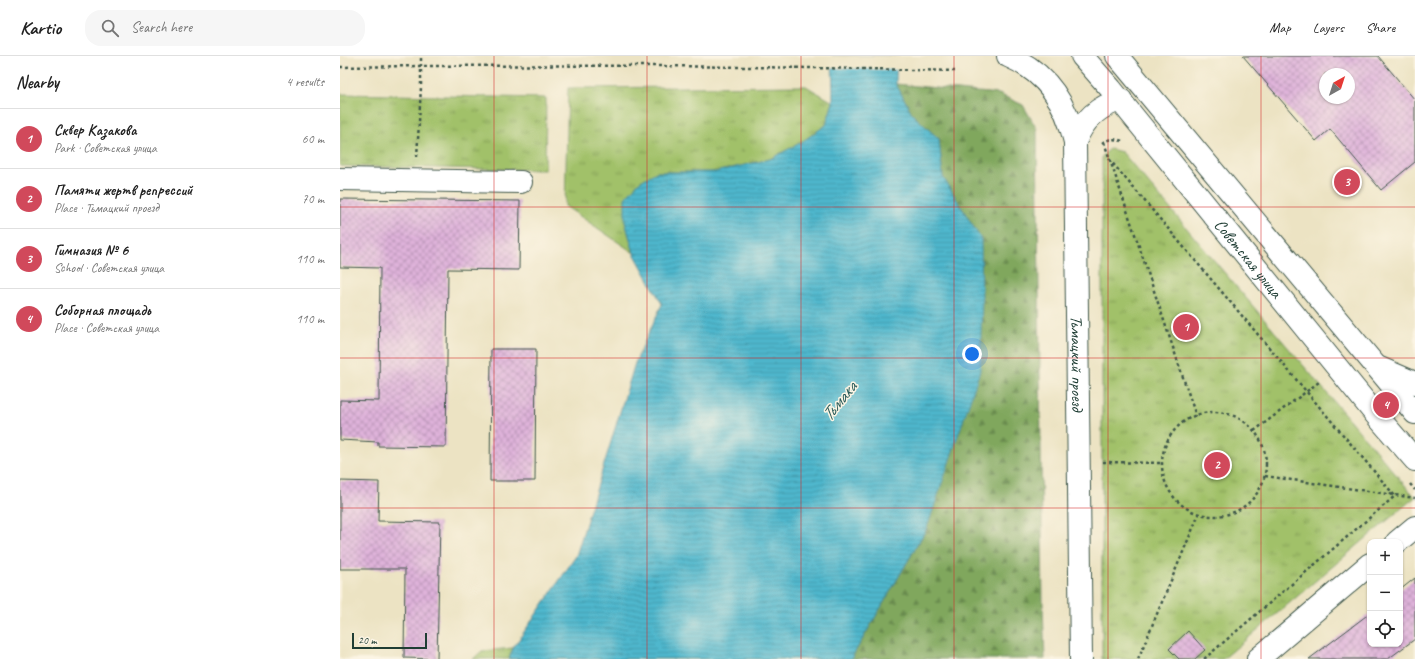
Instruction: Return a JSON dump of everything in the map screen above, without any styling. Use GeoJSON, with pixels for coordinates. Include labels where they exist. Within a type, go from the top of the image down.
{"type":"FeatureCollection","features":[{"type":"Feature","properties":{"kind":"main road","name":"Тьмацкий проезд"},"geometry":{"type":"LineString","coordinates":[[1008,56],[1023,64],[1041,77],[1057,96],[1073,132],[1081,659]]}},
{"type":"Feature","properties":{"kind":"main road","name":"Советская улица"},"geometry":{"type":"LineString","coordinates":[[1082,56],[1120,100],[1415,460]]}},
{"type":"Feature","properties":{"kind":"main road","name":"Советская улица"},"geometry":{"type":"LineString","coordinates":[[1117,56],[1415,413]]}},
{"type":"Feature","properties":{"kind":"main road"},"geometry":{"type":"LineString","coordinates":[[1074,142],[1082,126],[1094,113],[1109,104],[1120,100]]}},
{"type":"Feature","properties":{"kind":"main road"},"geometry":{"type":"LineString","coordinates":[[340,180],[521,182]]}},
{"type":"Feature","properties":{"kind":"main road"},"geometry":{"type":"LineString","coordinates":[[1376,365],[1415,383]]}},
{"type":"Feature","properties":{"kind":"main road"},"geometry":{"type":"LineString","coordinates":[[1400,539],[1415,526]]}},
{"type":"Feature","properties":{"kind":"main road"},"geometry":{"type":"LineString","coordinates":[[1258,659],[1367,567]]}},
{"type":"Feature","properties":{"kind":"path"},"geometry":{"type":"LineString","coordinates":[[416,181],[421,87],[421,56]]}},
{"type":"Feature","properties":{"kind":"path"},"geometry":{"type":"LineString","coordinates":[[340,67],[421,65],[776,67],[956,71]]}},
{"type":"Feature","properties":{"kind":"path"},"geometry":{"type":"LineString","coordinates":[[1104,142],[1196,416]]}},
{"type":"Feature","properties":{"kind":"path"},"geometry":{"type":"LineString","coordinates":[[1109,159],[1395,496]]}},
{"type":"Feature","properties":{"kind":"path"},"geometry":{"type":"LineString","coordinates":[[1254,431],[1324,378]]}},
{"type":"Feature","properties":{"kind":"path"},"geometry":{"type":"LineString","coordinates":[[1212,413],[1228,414],[1242,420],[1254,431],[1262,444],[1266,460],[1265,476],[1259,492],[1247,504],[1233,513],[1216,516],[1199,514],[1186,508],[1176,500],[1164,476],[1162,462],[1165,448],[1172,434],[1183,423],[1196,416],[1212,413]]}},
{"type":"Feature","properties":{"kind":"path"},"geometry":{"type":"LineString","coordinates":[[1102,462],[1162,462]]}},
{"type":"Feature","properties":{"kind":"path"},"geometry":{"type":"LineString","coordinates":[[1265,476],[1415,498]]}},
{"type":"Feature","properties":{"kind":"path"},"geometry":{"type":"LineString","coordinates":[[1204,659],[1395,496]]}},
{"type":"Feature","properties":{"kind":"path"},"geometry":{"type":"LineString","coordinates":[[1138,659],[1199,514]]}},
{"type":"Feature","properties":{"kind":"green space"},"geometry":{"type":"Polygon","coordinates":[[[896,84],[999,94],[1023,105],[1037,129],[1043,607],[1045,659],[851,659],[927,528],[981,239],[943,177],[939,139],[913,115],[896,84]]]}},
{"type":"Feature","properties":{"kind":"green space"},"geometry":{"type":"Polygon","coordinates":[[[806,86],[833,102],[826,125],[800,143],[770,159],[715,172],[656,172],[625,222],[634,253],[565,206],[568,88],[806,86]]]}},
{"type":"Feature","properties":{"kind":"green space"},"geometry":{"type":"Polygon","coordinates":[[[340,94],[546,98],[545,170],[340,166],[340,94]]]}},
{"type":"Feature","properties":{"kind":"green space"},"geometry":{"type":"Polygon","coordinates":[[[1110,149],[1122,152],[1415,497],[1223,659],[1102,659],[1102,156],[1110,149]]]}},
{"type":"Feature","properties":{"kind":"green space"},"geometry":{"type":"Polygon","coordinates":[[[513,648],[509,659],[473,659],[482,651],[513,648]]]}},
{"type":"Feature","properties":{"kind":"water","name":"Тьмака"},"geometry":{"type":"Polygon","coordinates":[[[832,56],[897,56],[896,84],[913,115],[939,139],[943,177],[981,239],[982,299],[980,371],[927,528],[851,659],[509,659],[513,648],[576,556],[635,363],[662,304],[634,253],[625,222],[625,198],[639,182],[656,172],[715,172],[770,159],[800,143],[826,125],[833,102],[832,56]]]}},
{"type":"Feature","properties":{"kind":"pier"},"geometry":{"type":"Polygon","coordinates":[[[830,56],[899,56],[899,70],[830,68],[830,56]]]}},
{"type":"Feature","properties":{"kind":"building"},"geometry":{"type":"Polygon","coordinates":[[[1243,56],[1378,56],[1415,100],[1415,162],[1381,190],[1330,129],[1316,141],[1243,56]]]}},
{"type":"Feature","properties":{"kind":"building"},"geometry":{"type":"Polygon","coordinates":[[[340,199],[520,201],[519,270],[448,269],[446,447],[378,446],[378,442],[340,440],[340,400],[379,401],[380,268],[340,267],[340,199]]]}},
{"type":"Feature","properties":{"kind":"building"},"geometry":{"type":"Polygon","coordinates":[[[491,349],[536,349],[535,481],[490,481],[491,349]]]}},
{"type":"Feature","properties":{"kind":"building"},"geometry":{"type":"Polygon","coordinates":[[[340,481],[379,482],[378,521],[440,522],[437,659],[404,658],[405,569],[340,569],[340,481]]]}},
{"type":"Feature","properties":{"kind":"building"},"geometry":{"type":"Polygon","coordinates":[[[1415,578],[1415,639],[1388,659],[1309,659],[1367,615],[1367,647],[1403,647],[1403,588],[1415,578]]]}},
{"type":"Feature","properties":{"kind":"building"},"geometry":{"type":"Polygon","coordinates":[[[1188,631],[1205,650],[1195,659],[1179,659],[1169,649],[1188,631]]]}},
{"type":"Feature","properties":{"kind":"place","name":"Гимназия № 6"},"geometry":{"type":"Point","coordinates":[1347,182]}},
{"type":"Feature","properties":{"kind":"place","name":"Сквер Казакова"},"geometry":{"type":"Point","coordinates":[1186,327]}},
{"type":"Feature","properties":{"kind":"place","name":"Соборная площадь"},"geometry":{"type":"Point","coordinates":[1386,405]}},
{"type":"Feature","properties":{"kind":"place","name":"Памяти жертв репрессий"},"geometry":{"type":"Point","coordinates":[1217,465]}}]}
